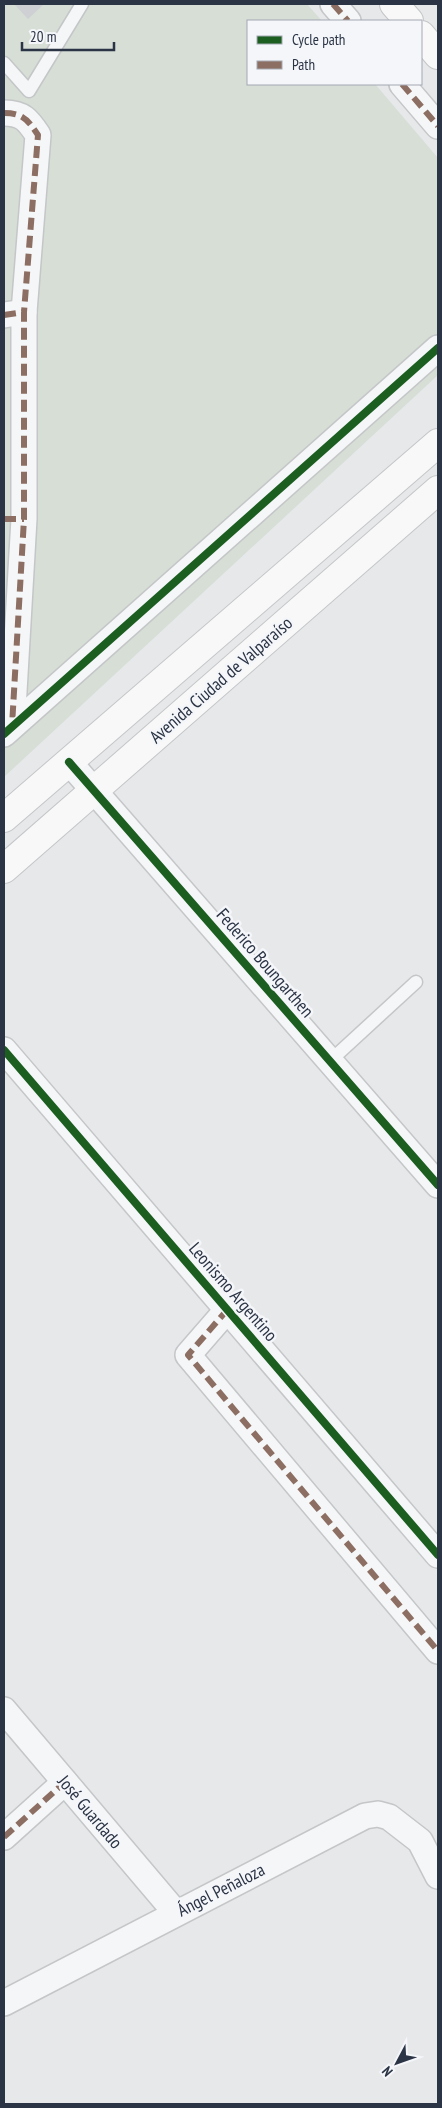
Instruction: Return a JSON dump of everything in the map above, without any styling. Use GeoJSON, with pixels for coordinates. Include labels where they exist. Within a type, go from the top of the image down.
{"type":"FeatureCollection","features":[{"type":"Feature","properties":{"kind":"main road"},"geometry":{"type":"LineString","coordinates":[[394,4],[408,20]]}},
{"type":"Feature","properties":{"kind":"main road"},"geometry":{"type":"LineString","coordinates":[[422,36],[438,55]]}},
{"type":"Feature","properties":{"kind":"main road"},"geometry":{"type":"LineString","coordinates":[[4,818],[438,443]]}},
{"type":"Feature","properties":{"kind":"main road","name":"Avenida Ciudad de Valparaíso"},"geometry":{"type":"LineString","coordinates":[[4,869],[437,494]]}},
{"type":"Feature","properties":{"kind":"street"},"geometry":{"type":"LineString","coordinates":[[333,4],[347,20]]}},
{"type":"Feature","properties":{"kind":"street"},"geometry":{"type":"LineString","coordinates":[[403,85],[438,126]]}},
{"type":"Feature","properties":{"kind":"street"},"geometry":{"type":"LineString","coordinates":[[8,730],[14,519],[14,313],[38,135],[19,105]]}},
{"type":"Feature","properties":{"kind":"street"},"geometry":{"type":"LineString","coordinates":[[8,730],[68,679],[438,348]]}},
{"type":"Feature","properties":{"kind":"street","name":"Federico Boungarthen"},"geometry":{"type":"LineString","coordinates":[[69,762],[438,1185]]}},
{"type":"Feature","properties":{"kind":"street","name":"Leonismo Argentino"},"geometry":{"type":"LineString","coordinates":[[4,1050],[438,1555]]}},
{"type":"Feature","properties":{"kind":"street"},"geometry":{"type":"LineString","coordinates":[[228,1309],[188,1355],[438,1651]]}},
{"type":"Feature","properties":{"kind":"street","name":"José Guardado"},"geometry":{"type":"LineString","coordinates":[[4,1710],[176,1913]]}},
{"type":"Feature","properties":{"kind":"street"},"geometry":{"type":"LineString","coordinates":[[4,1837],[65,1782]]}},
{"type":"Feature","properties":{"kind":"street","name":"Ángel Peñaloza"},"geometry":{"type":"LineString","coordinates":[[4,2003],[365,1816],[378,1814],[429,1836]]}},
{"type":"Feature","properties":{"kind":"street"},"geometry":{"type":"LineString","coordinates":[[429,1836],[438,1876]]}},
{"type":"Feature","properties":{"kind":"lane"},"geometry":{"type":"LineString","coordinates":[[19,105],[82,4]]}},
{"type":"Feature","properties":{"kind":"lane"},"geometry":{"type":"LineString","coordinates":[[4,63],[19,105]]}},
{"type":"Feature","properties":{"kind":"lane"},"geometry":{"type":"LineString","coordinates":[[330,1060],[416,982]]}},
{"type":"Feature","properties":{"kind":"shaded area"},"geometry":{"type":"Polygon","coordinates":[[[4,4],[307,4],[321,20],[247,20],[247,85],[376,85],[438,158],[438,375],[4,777],[4,4]]]}},
{"type":"Feature","properties":{"kind":"building"},"geometry":{"type":"Polygon","coordinates":[[[14,4],[44,4],[28,19],[14,4]]]}},
{"type":"Feature","properties":{"kind":"marked path"},"geometry":{"type":"LineString","coordinates":[[333,4],[347,20]]}},
{"type":"Feature","properties":{"kind":"marked path"},"geometry":{"type":"LineString","coordinates":[[403,85],[438,126]]}},
{"type":"Feature","properties":{"kind":"marked path"},"geometry":{"type":"LineString","coordinates":[[4,113],[16,114],[24,118],[38,135],[24,312]]}},
{"type":"Feature","properties":{"kind":"marked path"},"geometry":{"type":"LineString","coordinates":[[4,315],[24,312],[24,519],[12,726]]}},
{"type":"Feature","properties":{"kind":"marked path"},"geometry":{"type":"LineString","coordinates":[[4,519],[24,519]]}},
{"type":"Feature","properties":{"kind":"marked path"},"geometry":{"type":"LineString","coordinates":[[228,1309],[188,1355],[438,1651]]}},
{"type":"Feature","properties":{"kind":"marked path"},"geometry":{"type":"LineString","coordinates":[[4,1837],[65,1782]]}},
{"type":"Feature","properties":{"kind":"cycle path"},"geometry":{"type":"LineString","coordinates":[[4,734],[438,348]]}},
{"type":"Feature","properties":{"kind":"cycle path"},"geometry":{"type":"LineString","coordinates":[[69,762],[438,1185]]}},
{"type":"Feature","properties":{"kind":"cycle path"},"geometry":{"type":"LineString","coordinates":[[4,1050],[438,1555]]}}]}
